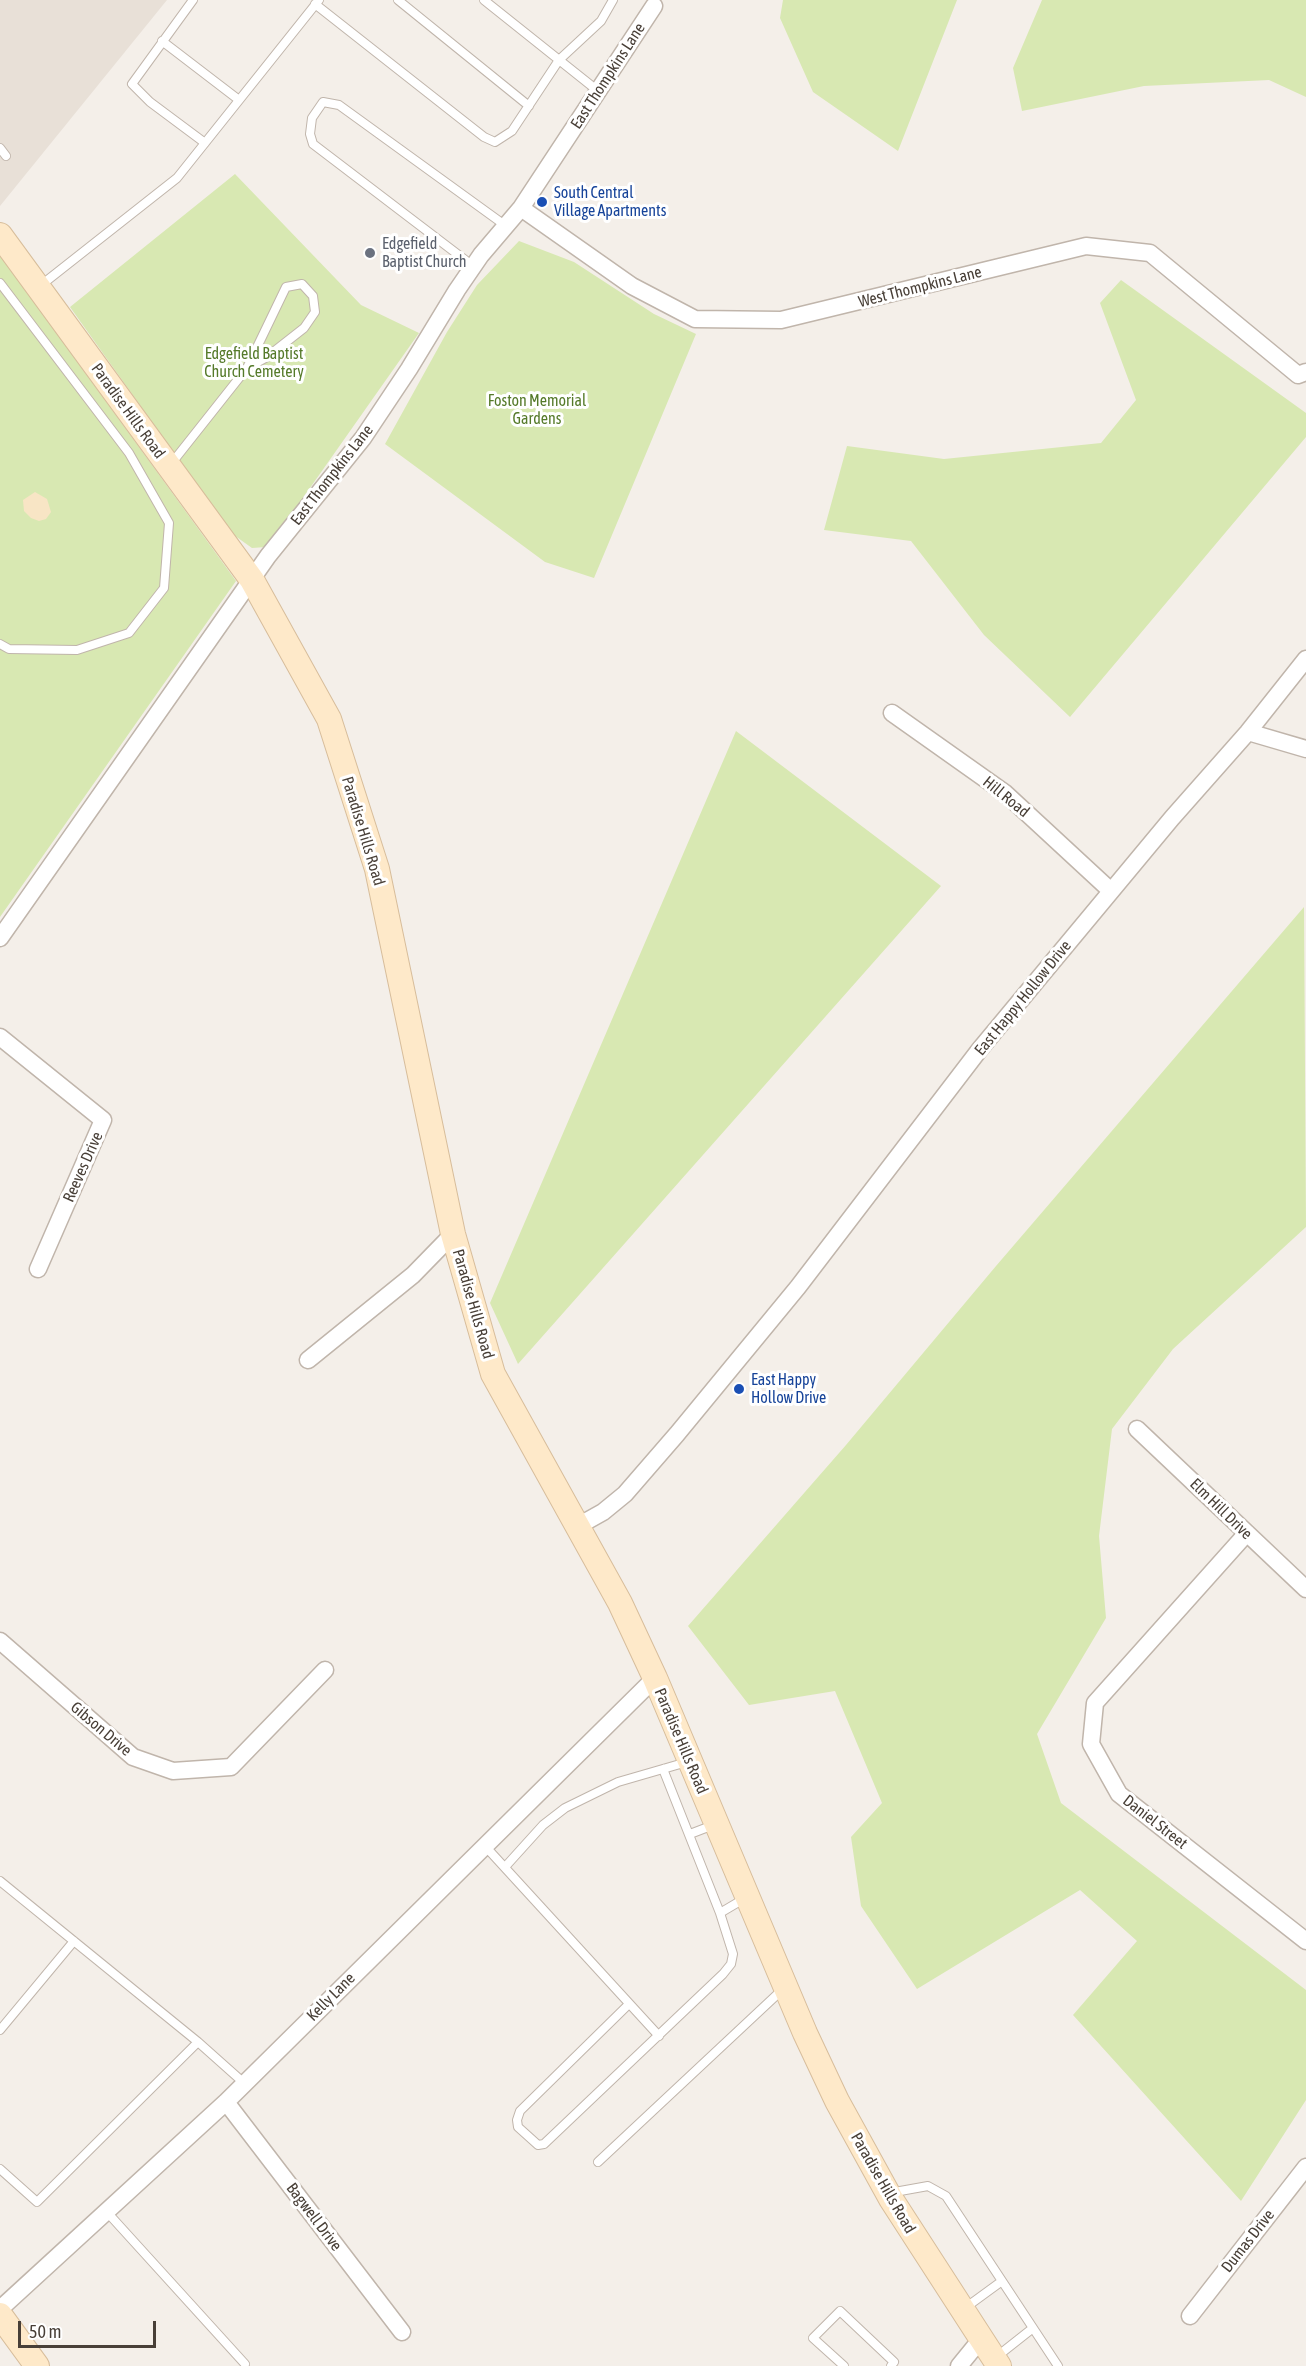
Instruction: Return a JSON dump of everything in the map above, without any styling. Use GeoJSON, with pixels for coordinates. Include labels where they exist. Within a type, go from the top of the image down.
{"type":"FeatureCollection","features":[{"type":"Feature","properties":{"kind":"street","name":"East Thompkins Lane"},"geometry":{"type":"LineString","coordinates":[[0,938],[268,556],[363,438],[473,266],[521,208],[654,6]]}},
{"type":"Feature","properties":{"kind":"street","name":"West Thompkins Lane"},"geometry":{"type":"LineString","coordinates":[[521,208],[632,286],[695,319],[781,320],[1086,246],[1150,253],[1298,375],[1306,372]]}},
{"type":"Feature","properties":{"kind":"street","name":"Paradise Hills Road"},"geometry":{"type":"LineString","coordinates":[[0,235],[252,580],[329,719],[377,869],[453,1234],[492,1374],[620,1603],[655,1678],[785,1987],[837,2101],[888,2193],[992,2354]]}},
{"type":"Feature","properties":{"kind":"street","name":"East Happy Hollow Drive"},"geometry":{"type":"LineString","coordinates":[[578,1526],[603,1512],[625,1494],[677,1434],[798,1287],[980,1049],[1306,660]]}},
{"type":"Feature","properties":{"kind":"street","name":"Hill Road"},"geometry":{"type":"LineString","coordinates":[[892,713],[1005,793],[1111,891]]}},
{"type":"Feature","properties":{"kind":"street"},"geometry":{"type":"LineString","coordinates":[[1248,732],[1306,749]]}},
{"type":"Feature","properties":{"kind":"street","name":"Reeves Drive"},"geometry":{"type":"LineString","coordinates":[[0,1037],[104,1120],[38,1269]]}},
{"type":"Feature","properties":{"kind":"street"},"geometry":{"type":"LineString","coordinates":[[308,1360],[413,1275],[453,1234]]}},
{"type":"Feature","properties":{"kind":"street","name":"Elm Hill Drive"},"geometry":{"type":"LineString","coordinates":[[1137,1429],[1306,1589]]}},
{"type":"Feature","properties":{"kind":"street","name":"Daniel Street"},"geometry":{"type":"LineString","coordinates":[[1247,1533],[1095,1703],[1091,1744],[1119,1794],[1306,1941]]}},
{"type":"Feature","properties":{"kind":"street","name":"Gibson Drive"},"geometry":{"type":"LineString","coordinates":[[0,1641],[133,1757],[173,1771],[231,1767],[325,1670]]}},
{"type":"Feature","properties":{"kind":"street","name":"Kelly Lane"},"geometry":{"type":"LineString","coordinates":[[0,2308],[226,2102],[655,1678]]}},
{"type":"Feature","properties":{"kind":"street","name":"Bagwell Drive"},"geometry":{"type":"LineString","coordinates":[[226,2102],[402,2332]]}},
{"type":"Feature","properties":{"kind":"street","name":"Dumas Drive"},"geometry":{"type":"LineString","coordinates":[[1190,2316],[1306,2167]]}},
{"type":"Feature","properties":{"kind":"street"},"geometry":{"type":"LineString","coordinates":[[0,2315],[37,2366]]}},
{"type":"Feature","properties":{"kind":"street"},"geometry":{"type":"LineString","coordinates":[[959,2366],[992,2354]]}},
{"type":"Feature","properties":{"kind":"lane"},"geometry":{"type":"LineString","coordinates":[[193,0],[132,84],[150,102],[205,143]]}},
{"type":"Feature","properties":{"kind":"lane"},"geometry":{"type":"LineString","coordinates":[[398,0],[529,106]]}},
{"type":"Feature","properties":{"kind":"lane"},"geometry":{"type":"LineString","coordinates":[[484,0],[598,91]]}},
{"type":"Feature","properties":{"kind":"lane"},"geometry":{"type":"LineString","coordinates":[[38,288],[177,178],[317,2],[484,137],[495,142],[512,131],[559,60],[601,21],[613,0]]}},
{"type":"Feature","properties":{"kind":"lane"},"geometry":{"type":"LineString","coordinates":[[162,41],[239,100]]}},
{"type":"Feature","properties":{"kind":"lane"},"geometry":{"type":"LineString","coordinates":[[473,266],[313,144],[310,134],[312,118],[323,102],[339,105],[506,226]]}},
{"type":"Feature","properties":{"kind":"lane"},"geometry":{"type":"LineString","coordinates":[[0,148],[6,156]]}},
{"type":"Feature","properties":{"kind":"lane"},"geometry":{"type":"LineString","coordinates":[[0,283],[129,453],[169,523],[164,588],[129,633],[77,650],[9,649],[0,644]]}},
{"type":"Feature","properties":{"kind":"lane"},"geometry":{"type":"LineString","coordinates":[[169,467],[247,368],[286,287],[302,285],[313,296],[315,312],[304,328],[267,357],[247,368]]}},
{"type":"Feature","properties":{"kind":"lane"},"geometry":{"type":"LineString","coordinates":[[505,1867],[543,1825],[565,1808],[618,1782],[690,1761]]}},
{"type":"Feature","properties":{"kind":"lane"},"geometry":{"type":"LineString","coordinates":[[629,2004],[520,2111],[517,2120],[518,2127],[538,2145],[544,2144],[659,2036],[731,1964],[733,1954],[720,1913],[663,1769]]}},
{"type":"Feature","properties":{"kind":"lane"},"geometry":{"type":"LineString","coordinates":[[690,1834],[716,1824]]}},
{"type":"Feature","properties":{"kind":"lane"},"geometry":{"type":"LineString","coordinates":[[485,1845],[659,2036]]}},
{"type":"Feature","properties":{"kind":"lane"},"geometry":{"type":"LineString","coordinates":[[0,1881],[198,2042],[244,2083]]}},
{"type":"Feature","properties":{"kind":"lane"},"geometry":{"type":"LineString","coordinates":[[720,1913],[747,1897]]}},
{"type":"Feature","properties":{"kind":"lane"},"geometry":{"type":"LineString","coordinates":[[0,2030],[74,1941]]}},
{"type":"Feature","properties":{"kind":"lane"},"geometry":{"type":"LineString","coordinates":[[598,2162],[785,1987]]}},
{"type":"Feature","properties":{"kind":"lane"},"geometry":{"type":"LineString","coordinates":[[0,2169],[36,2202],[198,2042]]}},
{"type":"Feature","properties":{"kind":"lane"},"geometry":{"type":"LineString","coordinates":[[888,2193],[928,2186],[946,2196],[1058,2366]]}},
{"type":"Feature","properties":{"kind":"lane"},"geometry":{"type":"LineString","coordinates":[[106,2211],[245,2364]]}},
{"type":"Feature","properties":{"kind":"lane"},"geometry":{"type":"LineString","coordinates":[[962,2310],[1002,2281]]}},
{"type":"Feature","properties":{"kind":"lane"},"geometry":{"type":"LineString","coordinates":[[843,2366],[813,2338],[840,2311],[894,2362],[891,2366]]}},
{"type":"Feature","properties":{"kind":"lane"},"geometry":{"type":"LineString","coordinates":[[992,2354],[1033,2328]]}},
{"type":"Feature","properties":{"kind":"shaded area"},"geometry":{"type":"Polygon","coordinates":[[[0,0],[167,0],[0,206],[0,0]]]}},
{"type":"Feature","properties":{"kind":"green space"},"geometry":{"type":"Polygon","coordinates":[[[783,0],[957,0],[898,151],[813,92],[780,18],[783,0]]]}},
{"type":"Feature","properties":{"kind":"green space"},"geometry":{"type":"Polygon","coordinates":[[[1042,0],[1306,0],[1306,97],[1269,80],[1144,86],[1022,111],[1013,68],[1042,0]]]}},
{"type":"Feature","properties":{"kind":"green space","name":"Edgefield Baptist Church Cemetery"},"geometry":{"type":"Polygon","coordinates":[[[235,174],[361,305],[419,333],[286,522],[266,547],[252,548],[231,533],[70,307],[235,174]]]}},
{"type":"Feature","properties":{"kind":"green space","name":"Foston Memorial Gardens"},"geometry":{"type":"Polygon","coordinates":[[[519,241],[574,262],[654,314],[696,334],[594,578],[545,562],[385,444],[447,332],[477,285],[519,241]]]}},
{"type":"Feature","properties":{"kind":"green space"},"geometry":{"type":"Polygon","coordinates":[[[0,255],[236,581],[0,917],[0,255]]]}},
{"type":"Feature","properties":{"kind":"green space"},"geometry":{"type":"Polygon","coordinates":[[[1121,280],[1306,413],[1306,437],[1070,717],[984,635],[911,541],[824,530],[847,446],[944,459],[1101,443],[1136,400],[1100,303],[1121,280]]]}},
{"type":"Feature","properties":{"kind":"green space"},"geometry":{"type":"Polygon","coordinates":[[[736,731],[941,886],[518,1364],[490,1303],[736,731]]]}},
{"type":"Feature","properties":{"kind":"green space"},"geometry":{"type":"Polygon","coordinates":[[[1304,907],[1306,1227],[1173,1349],[1112,1429],[1099,1536],[1106,1618],[1037,1734],[1061,1803],[1306,1990],[1306,2100],[1241,2201],[1073,2015],[1137,1941],[1080,1890],[917,1989],[861,1906],[851,1837],[882,1803],[835,1691],[749,1705],[688,1626],[846,1445],[996,1266],[1304,907]]]}},
{"type":"Feature","properties":{"kind":"sand"},"geometry":{"type":"Polygon","coordinates":[[[35,492],[47,499],[51,512],[46,519],[39,521],[31,518],[24,511],[23,500],[35,492]]]}},
{"type":"Feature","properties":{"kind":"place","name":"South Central Village Apartments"},"geometry":{"type":"Point","coordinates":[542,202]}},
{"type":"Feature","properties":{"kind":"place","name":"Edgefield Baptist Church"},"geometry":{"type":"Point","coordinates":[370,253]}},
{"type":"Feature","properties":{"kind":"place","name":"East Happy Hollow Drive"},"geometry":{"type":"Point","coordinates":[739,1389]}}]}
